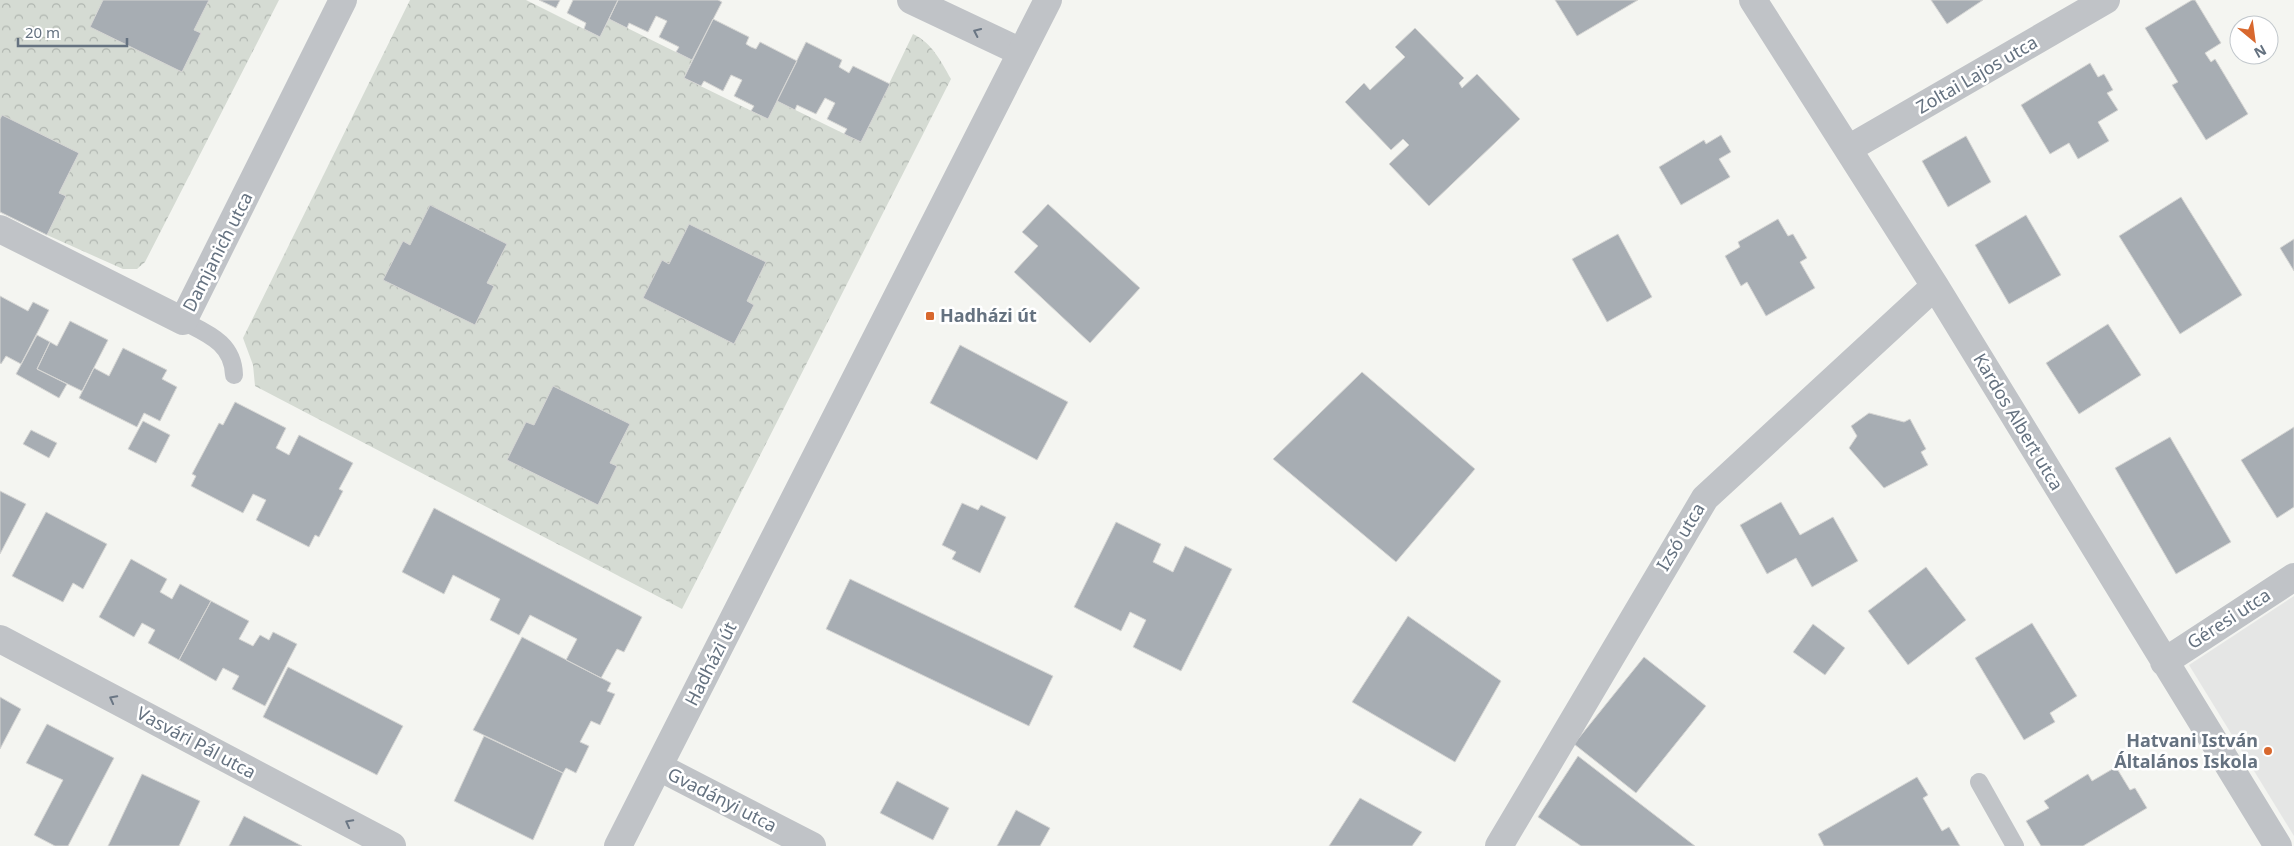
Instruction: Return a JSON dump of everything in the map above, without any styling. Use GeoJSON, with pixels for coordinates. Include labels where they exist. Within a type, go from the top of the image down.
{"type":"FeatureCollection","features":[{"type":"Feature","properties":{"kind":"street","name":"Damjanich utca"},"geometry":{"type":"LineString","coordinates":[[0,230],[183,321],[343,0]]}},
{"type":"Feature","properties":{"kind":"street"},"geometry":{"type":"LineString","coordinates":[[911,0],[1021,52]]}},
{"type":"Feature","properties":{"kind":"street","name":"Hadházi út"},"geometry":{"type":"LineString","coordinates":[[618,846],[1048,0]]}},
{"type":"Feature","properties":{"kind":"street","name":"Kardos Albert utca"},"geometry":{"type":"LineString","coordinates":[[1753,0],[1935,286],[2278,846]]}},
{"type":"Feature","properties":{"kind":"street","name":"Zoltai Lajos utca"},"geometry":{"type":"LineString","coordinates":[[1848,149],[2106,0]]}},
{"type":"Feature","properties":{"kind":"street","name":"Izsó utca"},"geometry":{"type":"LineString","coordinates":[[1499,846],[1704,498],[1935,286]]}},
{"type":"Feature","properties":{"kind":"street","name":"Géresi utca"},"geometry":{"type":"LineString","coordinates":[[2164,662],[2294,576]]}},
{"type":"Feature","properties":{"kind":"street","name":"Vasvári Pál utca"},"geometry":{"type":"LineString","coordinates":[[0,639],[392,846]]}},
{"type":"Feature","properties":{"kind":"street","name":"Gvadányi utca"},"geometry":{"type":"LineString","coordinates":[[659,767],[812,846]]}},
{"type":"Feature","properties":{"kind":"lane"},"geometry":{"type":"LineString","coordinates":[[183,321],[222,343],[230,356],[234,375]]}},
{"type":"Feature","properties":{"kind":"lane"},"geometry":{"type":"LineString","coordinates":[[1979,782],[2015,846]]}},
{"type":"Feature","properties":{"kind":"shaded area","name":"Hatvani István Általános Iskola"},"geometry":{"type":"Polygon","coordinates":[[[2294,596],[2294,836],[2189,665],[2294,596]]]}},
{"type":"Feature","properties":{"kind":"green space"},"geometry":{"type":"Polygon","coordinates":[[[0,0],[279,0],[145,262],[137,269],[123,269],[47,235],[66,196],[59,193],[79,153],[0,119],[0,0]]]}},
{"type":"Feature","properties":{"kind":"green space"},"geometry":{"type":"Polygon","coordinates":[[[410,0],[526,0],[600,37],[609,19],[692,60],[684,78],[768,119],[777,101],[861,142],[913,34],[931,47],[951,79],[682,609],[255,386],[253,365],[243,338],[410,0]]]}},
{"type":"Feature","properties":{"kind":"building"},"geometry":{"type":"Polygon","coordinates":[[[103,0],[209,0],[194,30],[201,33],[182,72],[90,27],[103,0]]]}},
{"type":"Feature","properties":{"kind":"building"},"geometry":{"type":"Polygon","coordinates":[[[539,0],[560,0],[556,8],[539,0]]]}},
{"type":"Feature","properties":{"kind":"building"},"geometry":{"type":"Polygon","coordinates":[[[573,0],[618,0],[600,37],[584,29],[586,23],[567,13],[573,0]]]}},
{"type":"Feature","properties":{"kind":"building"},"geometry":{"type":"Polygon","coordinates":[[[618,0],[718,0],[722,2],[692,60],[676,52],[679,47],[659,37],[667,21],[656,16],[648,32],[629,23],[627,28],[609,19],[618,0]]]}},
{"type":"Feature","properties":{"kind":"building"},"geometry":{"type":"Polygon","coordinates":[[[1555,0],[1638,0],[1577,36],[1555,0]]]}},
{"type":"Feature","properties":{"kind":"building"},"geometry":{"type":"Polygon","coordinates":[[[1931,0],[1983,0],[1947,24],[1931,0]]]}},
{"type":"Feature","properties":{"kind":"building"},"geometry":{"type":"Polygon","coordinates":[[[2195,0],[2221,43],[2205,53],[2211,62],[2215,59],[2248,114],[2206,140],[2172,85],[2178,82],[2145,28],[2195,0]]]}},
{"type":"Feature","properties":{"kind":"building"},"geometry":{"type":"Polygon","coordinates":[[[713,19],[749,37],[746,44],[751,47],[756,49],[760,42],[797,61],[768,119],[751,111],[754,106],[734,96],[742,80],[731,75],[723,91],[704,81],[701,86],[684,78],[713,19]]]}},
{"type":"Feature","properties":{"kind":"building"},"geometry":{"type":"Polygon","coordinates":[[[1415,28],[1464,78],[1459,83],[1462,88],[1477,74],[1520,119],[1429,206],[1389,164],[1409,145],[1403,139],[1391,150],[1345,102],[1364,83],[1370,90],[1405,57],[1395,47],[1415,28]]]}},
{"type":"Feature","properties":{"kind":"building"},"geometry":{"type":"Polygon","coordinates":[[[806,42],[842,60],[839,67],[849,73],[853,66],[890,84],[861,142],[844,134],[847,129],[827,119],[835,103],[825,98],[816,114],[797,105],[795,110],[777,101],[806,42]]]}},
{"type":"Feature","properties":{"kind":"building"},"geometry":{"type":"Polygon","coordinates":[[[2090,63],[2098,77],[2104,74],[2113,90],[2107,93],[2118,110],[2098,122],[2109,141],[2078,159],[2069,143],[2050,154],[2021,105],[2090,63]]]}},
{"type":"Feature","properties":{"kind":"building"},"geometry":{"type":"Polygon","coordinates":[[[2,115],[79,153],[59,193],[66,196],[47,235],[0,212],[0,119],[2,115]]]}},
{"type":"Feature","properties":{"kind":"building"},"geometry":{"type":"Polygon","coordinates":[[[1721,135],[1731,152],[1719,159],[1730,177],[1681,205],[1659,167],[1704,140],[1706,144],[1721,135]]]}},
{"type":"Feature","properties":{"kind":"building"},"geometry":{"type":"Polygon","coordinates":[[[1966,136],[1991,182],[1948,207],[1922,161],[1966,136]]]}},
{"type":"Feature","properties":{"kind":"building"},"geometry":{"type":"Polygon","coordinates":[[[2181,197],[2242,295],[2180,334],[2119,236],[2181,197]]]}},
{"type":"Feature","properties":{"kind":"building"},"geometry":{"type":"Polygon","coordinates":[[[1048,204],[1140,288],[1090,343],[1014,272],[1038,246],[1022,232],[1048,204]]]}},
{"type":"Feature","properties":{"kind":"building"},"geometry":{"type":"Polygon","coordinates":[[[430,205],[507,244],[487,283],[494,286],[475,325],[383,280],[403,241],[410,245],[430,205]]]}},
{"type":"Feature","properties":{"kind":"building"},"geometry":{"type":"Polygon","coordinates":[[[2026,215],[2061,275],[2009,304],[1975,245],[2026,215]]]}},
{"type":"Feature","properties":{"kind":"building"},"geometry":{"type":"Polygon","coordinates":[[[1778,219],[1788,236],[1793,234],[1807,258],[1800,262],[1815,288],[1766,316],[1747,282],[1741,286],[1725,256],[1740,247],[1738,242],[1778,219]]]}},
{"type":"Feature","properties":{"kind":"building"},"geometry":{"type":"Polygon","coordinates":[[[689,224],[766,262],[747,301],[754,305],[734,344],[643,298],[662,260],[669,264],[689,224]]]}},
{"type":"Feature","properties":{"kind":"building"},"geometry":{"type":"Polygon","coordinates":[[[1618,234],[1652,297],[1607,322],[1572,259],[1618,234]]]}},
{"type":"Feature","properties":{"kind":"building"},"geometry":{"type":"Polygon","coordinates":[[[2294,239],[2294,271],[2280,248],[2294,239]]]}},
{"type":"Feature","properties":{"kind":"building"},"geometry":{"type":"Polygon","coordinates":[[[0,296],[28,311],[33,302],[49,310],[21,364],[6,356],[0,363],[0,296]]]}},
{"type":"Feature","properties":{"kind":"building"},"geometry":{"type":"Polygon","coordinates":[[[70,321],[108,340],[82,391],[37,369],[50,342],[57,346],[70,321]]]}},
{"type":"Feature","properties":{"kind":"building"},"geometry":{"type":"Polygon","coordinates":[[[2108,324],[2141,375],[2079,414],[2046,363],[2108,324]]]}},
{"type":"Feature","properties":{"kind":"building"},"geometry":{"type":"Polygon","coordinates":[[[37,335],[50,342],[37,369],[67,384],[59,398],[16,374],[37,335]]]}},
{"type":"Feature","properties":{"kind":"building"},"geometry":{"type":"Polygon","coordinates":[[[960,345],[1068,402],[1037,460],[930,403],[960,345]]]}},
{"type":"Feature","properties":{"kind":"building"},"geometry":{"type":"Polygon","coordinates":[[[123,348],[167,370],[162,379],[177,387],[160,421],[144,413],[137,427],[79,398],[94,368],[109,376],[123,348]]]}},
{"type":"Feature","properties":{"kind":"building"},"geometry":{"type":"Polygon","coordinates":[[[1362,372],[1475,469],[1396,562],[1273,459],[1362,372]]]}},
{"type":"Feature","properties":{"kind":"building"},"geometry":{"type":"Polygon","coordinates":[[[553,386],[630,424],[610,463],[617,466],[598,505],[507,460],[526,422],[534,425],[553,386]]]}},
{"type":"Feature","properties":{"kind":"building"},"geometry":{"type":"Polygon","coordinates":[[[235,402],[286,428],[276,448],[289,455],[299,435],[353,463],[339,489],[343,491],[319,537],[315,535],[309,547],[256,520],[266,500],[253,494],[243,513],[191,486],[196,476],[192,474],[219,423],[223,425],[235,402]]]}},
{"type":"Feature","properties":{"kind":"building"},"geometry":{"type":"Polygon","coordinates":[[[1869,413],[1904,422],[1910,419],[1926,449],[1921,452],[1928,465],[1884,488],[1849,448],[1857,436],[1851,426],[1869,413]]]}},
{"type":"Feature","properties":{"kind":"building"},"geometry":{"type":"Polygon","coordinates":[[[143,421],[170,435],[156,463],[128,449],[143,421]]]}},
{"type":"Feature","properties":{"kind":"building"},"geometry":{"type":"Polygon","coordinates":[[[2294,427],[2294,507],[2277,518],[2241,460],[2294,427]]]}},
{"type":"Feature","properties":{"kind":"building"},"geometry":{"type":"Polygon","coordinates":[[[31,430],[57,443],[49,458],[23,444],[31,430]]]}},
{"type":"Feature","properties":{"kind":"building"},"geometry":{"type":"Polygon","coordinates":[[[2170,437],[2231,542],[2176,574],[2115,468],[2170,437]]]}},
{"type":"Feature","properties":{"kind":"building"},"geometry":{"type":"Polygon","coordinates":[[[0,491],[26,504],[0,554],[0,491]]]}},
{"type":"Feature","properties":{"kind":"building"},"geometry":{"type":"Polygon","coordinates":[[[1781,502],[1800,535],[1833,517],[1858,561],[1812,587],[1796,558],[1767,574],[1740,525],[1781,502]]]}},
{"type":"Feature","properties":{"kind":"building"},"geometry":{"type":"Polygon","coordinates":[[[962,503],[978,510],[981,505],[1006,517],[980,573],[952,559],[956,552],[942,545],[962,503]]]}},
{"type":"Feature","properties":{"kind":"building"},"geometry":{"type":"Polygon","coordinates":[[[434,508],[642,617],[624,652],[617,649],[601,678],[566,660],[577,639],[530,615],[519,635],[490,620],[500,599],[453,575],[444,594],[402,572],[434,508]]]}},
{"type":"Feature","properties":{"kind":"building"},"geometry":{"type":"Polygon","coordinates":[[[46,512],[107,544],[83,589],[73,583],[63,602],[12,576],[46,512]]]}},
{"type":"Feature","properties":{"kind":"building"},"geometry":{"type":"Polygon","coordinates":[[[1116,522],[1161,544],[1153,562],[1173,572],[1185,546],[1232,569],[1181,671],[1133,647],[1146,620],[1130,612],[1121,631],[1074,607],[1116,522]]]}},
{"type":"Feature","properties":{"kind":"building"},"geometry":{"type":"Polygon","coordinates":[[[131,559],[167,579],[160,592],[172,599],[180,584],[211,601],[179,660],[148,643],[155,630],[142,623],[134,637],[99,617],[131,559]]]}},
{"type":"Feature","properties":{"kind":"building"},"geometry":{"type":"Polygon","coordinates":[[[1926,567],[1966,620],[1908,665],[1868,611],[1926,567]]]}},
{"type":"Feature","properties":{"kind":"building"},"geometry":{"type":"Polygon","coordinates":[[[850,579],[1053,676],[1029,726],[826,629],[850,579]]]}},
{"type":"Feature","properties":{"kind":"building"},"geometry":{"type":"Polygon","coordinates":[[[211,601],[249,621],[239,639],[253,646],[260,635],[269,640],[273,632],[297,644],[265,706],[232,689],[239,676],[223,668],[216,681],[179,660],[211,601]]]}},
{"type":"Feature","properties":{"kind":"building"},"geometry":{"type":"Polygon","coordinates":[[[1408,616],[1501,681],[1455,762],[1352,702],[1408,616]]]}},
{"type":"Feature","properties":{"kind":"building"},"geometry":{"type":"Polygon","coordinates":[[[2032,623],[2077,696],[2050,713],[2055,722],[2024,740],[1975,658],[2032,623]]]}},
{"type":"Feature","properties":{"kind":"building"},"geometry":{"type":"Polygon","coordinates":[[[1813,624],[1845,648],[1825,675],[1793,652],[1813,624]]]}},
{"type":"Feature","properties":{"kind":"building"},"geometry":{"type":"Polygon","coordinates":[[[522,637],[611,683],[607,691],[615,694],[600,725],[591,721],[580,742],[589,746],[576,773],[566,768],[563,773],[473,730],[522,637]]]}},
{"type":"Feature","properties":{"kind":"building"},"geometry":{"type":"Polygon","coordinates":[[[1644,657],[1706,706],[1636,793],[1574,744],[1644,657]]]}},
{"type":"Feature","properties":{"kind":"building"},"geometry":{"type":"Polygon","coordinates":[[[288,667],[403,726],[377,775],[263,717],[288,667]]]}},
{"type":"Feature","properties":{"kind":"building"},"geometry":{"type":"Polygon","coordinates":[[[0,697],[21,709],[0,749],[0,697]]]}},
{"type":"Feature","properties":{"kind":"building"},"geometry":{"type":"Polygon","coordinates":[[[47,724],[114,758],[68,846],[55,846],[34,835],[63,780],[26,763],[47,724]]]}},
{"type":"Feature","properties":{"kind":"building"},"geometry":{"type":"Polygon","coordinates":[[[484,736],[563,773],[533,840],[454,801],[484,736]]]}},
{"type":"Feature","properties":{"kind":"building"},"geometry":{"type":"Polygon","coordinates":[[[1578,756],[1695,846],[1581,846],[1538,817],[1578,756]]]}},
{"type":"Feature","properties":{"kind":"building"},"geometry":{"type":"Polygon","coordinates":[[[2116,767],[2130,790],[2135,788],[2147,808],[2083,846],[2041,846],[2026,821],[2049,808],[2044,801],[2088,774],[2092,781],[2116,767]]]}},
{"type":"Feature","properties":{"kind":"building"},"geometry":{"type":"Polygon","coordinates":[[[142,774],[200,801],[179,846],[108,846],[142,774]]]}},
{"type":"Feature","properties":{"kind":"building"},"geometry":{"type":"Polygon","coordinates":[[[1917,777],[1928,795],[1923,798],[1942,831],[1949,827],[1960,846],[1824,846],[1818,834],[1917,777]]]}},
{"type":"Feature","properties":{"kind":"building"},"geometry":{"type":"Polygon","coordinates":[[[897,781],[949,808],[933,840],[880,813],[897,781]]]}},
{"type":"Feature","properties":{"kind":"building"},"geometry":{"type":"Polygon","coordinates":[[[1360,798],[1422,832],[1412,846],[1329,846],[1360,798]]]}},
{"type":"Feature","properties":{"kind":"building"},"geometry":{"type":"Polygon","coordinates":[[[1016,810],[1050,828],[1040,846],[997,846],[1016,810]]]}},
{"type":"Feature","properties":{"kind":"building"},"geometry":{"type":"Polygon","coordinates":[[[244,816],[302,846],[229,846],[244,816]]]}},
{"type":"Feature","properties":{"kind":"place","name":"Hadházi út"},"geometry":{"type":"Point","coordinates":[930,316]}},
{"type":"Feature","properties":{"kind":"place","name":"Hatvani István Általános Iskola"},"geometry":{"type":"Point","coordinates":[2268,751]}}]}
